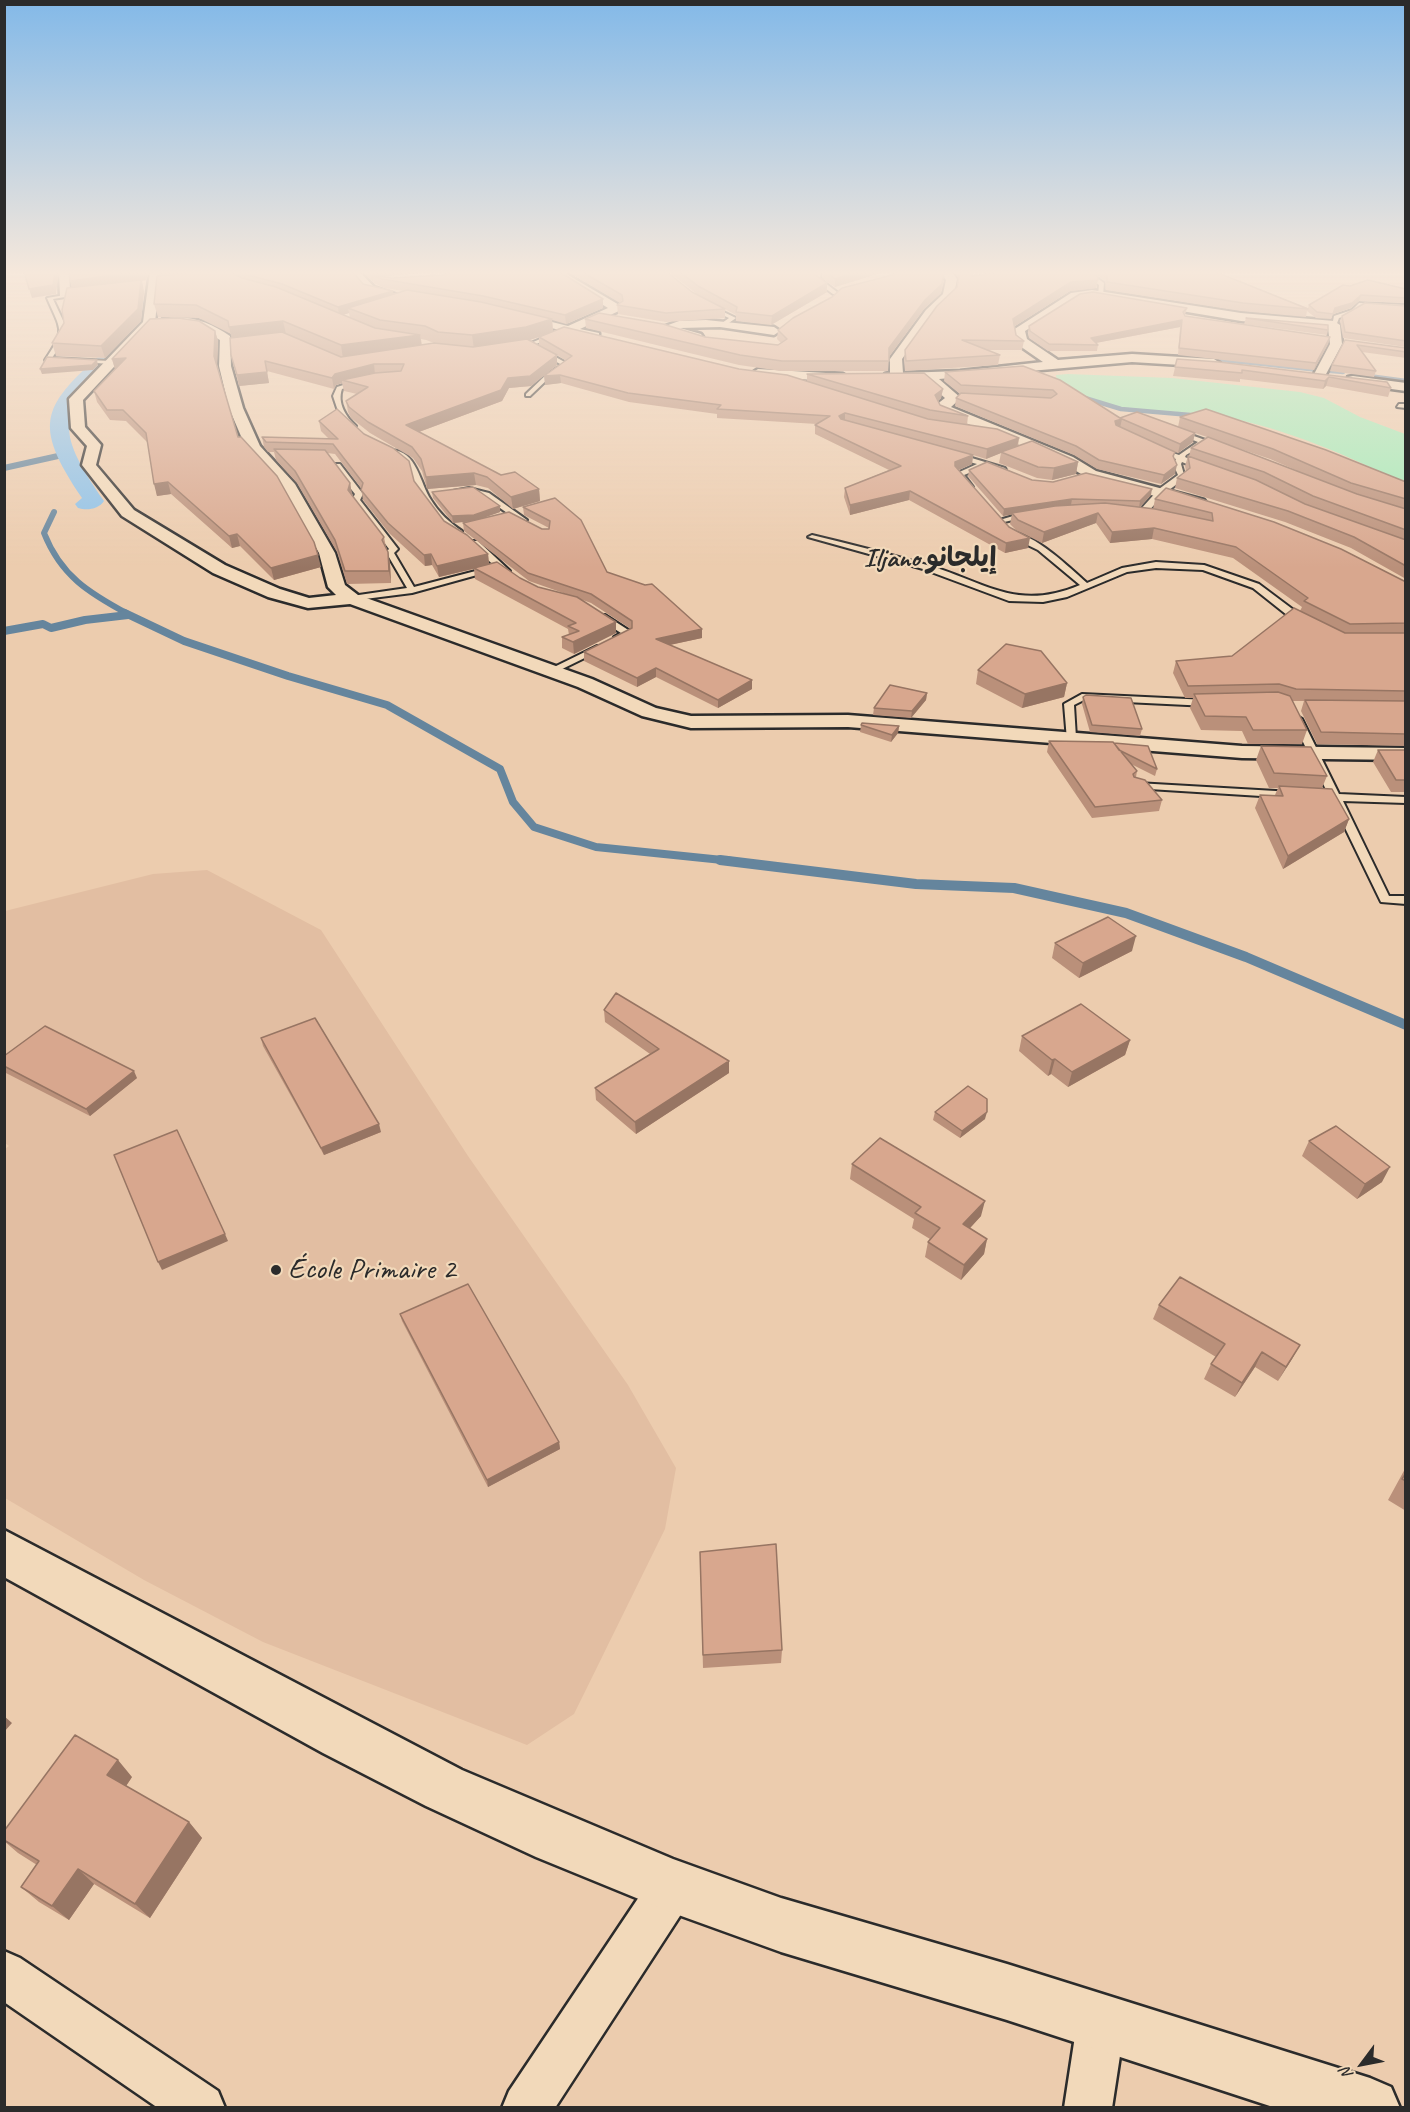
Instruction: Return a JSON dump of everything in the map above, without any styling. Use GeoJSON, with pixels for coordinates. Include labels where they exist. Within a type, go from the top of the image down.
{"type":"FeatureCollection","features":[{"type":"Feature","properties":{"kind":"main road"},"geometry":{"type":"LineString","coordinates":[[4,1552],[170,1644],[444,1788],[555,1838],[673,1886],[792,1929],[1370,2108]]}},
{"type":"Feature","properties":{"kind":"street"},"geometry":{"type":"LineString","coordinates":[[103,371],[76,399],[78,428],[94,445],[90,465],[128,513],[219,568],[274,592],[308,603],[352,599]]}},
{"type":"Feature","properties":{"kind":"street"},"geometry":{"type":"LineString","coordinates":[[226,371],[236,408],[253,448],[265,456],[287,484],[327,554],[337,587],[352,599],[551,671],[649,712],[691,722],[848,720],[1242,752],[1406,754]]}},
{"type":"Feature","properties":{"kind":"street"},"geometry":{"type":"LineString","coordinates":[[787,371],[789,377]]}},
{"type":"Feature","properties":{"kind":"street"},"geometry":{"type":"LineString","coordinates":[[897,371],[897,377]]}},
{"type":"Feature","properties":{"kind":"street"},"geometry":{"type":"LineString","coordinates":[[876,377],[960,375],[998,371]]}},
{"type":"Feature","properties":{"kind":"street"},"geometry":{"type":"LineString","coordinates":[[1326,371],[1324,376],[1406,387]]}},
{"type":"Feature","properties":{"kind":"street"},"geometry":{"type":"LineString","coordinates":[[749,372],[789,377],[855,378]]}},
{"type":"Feature","properties":{"kind":"street"},"geometry":{"type":"LineString","coordinates":[[927,376],[960,398],[943,405],[946,410],[1029,447],[1068,460],[1086,475],[1162,491],[1215,508]]}},
{"type":"Feature","properties":{"kind":"street"},"geometry":{"type":"LineString","coordinates":[[526,2108],[673,1886]]}},
{"type":"Feature","properties":{"kind":"street"},"geometry":{"type":"LineString","coordinates":[[4,1974],[201,2108]]}},
{"type":"Feature","properties":{"kind":"street"},"geometry":{"type":"LineString","coordinates":[[1088,2108],[1101,2023]]}},
{"type":"Feature","properties":{"kind":"lane"},"geometry":{"type":"LineString","coordinates":[[528,395],[556,371]]}},
{"type":"Feature","properties":{"kind":"lane"},"geometry":{"type":"LineString","coordinates":[[789,377],[792,383],[802,386]]}},
{"type":"Feature","properties":{"kind":"lane"},"geometry":{"type":"LineString","coordinates":[[361,433],[344,420],[336,396],[339,388],[367,381]]}},
{"type":"Feature","properties":{"kind":"lane"},"geometry":{"type":"LineString","coordinates":[[971,430],[1005,435]]}},
{"type":"Feature","properties":{"kind":"lane"},"geometry":{"type":"LineString","coordinates":[[1171,430],[1224,449]]}},
{"type":"Feature","properties":{"kind":"lane"},"geometry":{"type":"LineString","coordinates":[[1153,515],[1139,511],[1182,476],[1177,464],[1183,454],[1204,441]]}},
{"type":"Feature","properties":{"kind":"lane"},"geometry":{"type":"LineString","coordinates":[[1149,445],[1213,471]]}},
{"type":"Feature","properties":{"kind":"lane"},"geometry":{"type":"LineString","coordinates":[[389,450],[416,469],[424,494],[450,528],[473,542],[517,579]]}},
{"type":"Feature","properties":{"kind":"lane"},"geometry":{"type":"LineString","coordinates":[[942,452],[985,463],[1015,475]]}},
{"type":"Feature","properties":{"kind":"lane"},"geometry":{"type":"LineString","coordinates":[[330,458],[359,494],[356,500],[362,511],[394,549],[390,552],[412,590]]}},
{"type":"Feature","properties":{"kind":"lane"},"geometry":{"type":"LineString","coordinates":[[977,496],[959,474],[995,460]]}},
{"type":"Feature","properties":{"kind":"lane"},"geometry":{"type":"LineString","coordinates":[[445,492],[475,489],[484,492],[511,514],[529,523]]}},
{"type":"Feature","properties":{"kind":"lane"},"geometry":{"type":"LineString","coordinates":[[424,494],[434,493]]}},
{"type":"Feature","properties":{"kind":"lane"},"geometry":{"type":"LineString","coordinates":[[499,517],[521,510]]}},
{"type":"Feature","properties":{"kind":"lane"},"geometry":{"type":"LineString","coordinates":[[992,512],[1012,534],[1041,548],[1086,586]]}},
{"type":"Feature","properties":{"kind":"lane"},"geometry":{"type":"LineString","coordinates":[[1000,520],[1040,512]]}},
{"type":"Feature","properties":{"kind":"lane"},"geometry":{"type":"LineString","coordinates":[[450,528],[468,526]]}},
{"type":"Feature","properties":{"kind":"lane"},"geometry":{"type":"LineString","coordinates":[[812,537],[926,567],[1009,598],[1043,599],[1086,586],[1125,570],[1156,565],[1204,568],[1256,586],[1290,613],[1310,623]]}},
{"type":"Feature","properties":{"kind":"lane"},"geometry":{"type":"LineString","coordinates":[[352,599],[412,590],[500,567]]}},
{"type":"Feature","properties":{"kind":"lane"},"geometry":{"type":"LineString","coordinates":[[551,671],[628,633],[591,610]]}},
{"type":"Feature","properties":{"kind":"lane"},"geometry":{"type":"LineString","coordinates":[[1071,738],[1069,704],[1082,697],[1219,702]]}},
{"type":"Feature","properties":{"kind":"lane"},"geometry":{"type":"LineString","coordinates":[[1291,706],[1385,899],[1406,900]]}},
{"type":"Feature","properties":{"kind":"lane"},"geometry":{"type":"LineString","coordinates":[[1137,786],[1406,800]]}},
{"type":"Feature","properties":{"kind":"shaded area","name":"École Primaire 2"},"geometry":{"type":"Polygon","coordinates":[[[207,870],[321,930],[468,1156],[628,1385],[676,1468],[665,1529],[574,1714],[527,1745],[263,1642],[144,1580],[5,1498],[4,1150],[9,1146],[4,1142],[5,911],[153,874],[207,870]]]}},
{"type":"Feature","properties":{"kind":"green space"},"geometry":{"type":"Polygon","coordinates":[[[1056,375],[1172,378],[1300,392],[1324,398],[1360,417],[1405,434],[1405,484],[1363,464],[1271,428],[1225,417],[1129,408],[1098,402],[1057,382],[1056,375]]]}},
{"type":"Feature","properties":{"kind":"building"},"geometry":{"type":"Polygon","coordinates":[[[114,371],[218,371],[238,437],[241,437],[277,476],[314,542],[318,555],[271,568],[237,534],[229,536],[168,482],[154,484],[146,433],[123,410],[107,410],[94,391],[114,371]]]}},
{"type":"Feature","properties":{"kind":"building"},"geometry":{"type":"Polygon","coordinates":[[[236,371],[267,372],[237,375],[236,371]]]}},
{"type":"Feature","properties":{"kind":"building"},"geometry":{"type":"Polygon","coordinates":[[[303,371],[348,371],[335,374],[332,378],[303,371]]]}},
{"type":"Feature","properties":{"kind":"building"},"geometry":{"type":"Polygon","coordinates":[[[537,371],[530,376],[508,378],[501,390],[406,425],[501,475],[515,472],[539,489],[511,497],[487,477],[474,473],[426,477],[421,459],[412,447],[368,422],[349,407],[346,401],[368,387],[342,380],[375,373],[537,371]]]}},
{"type":"Feature","properties":{"kind":"building"},"geometry":{"type":"Polygon","coordinates":[[[552,371],[751,371],[787,375],[928,419],[997,429],[1019,438],[987,449],[845,413],[839,416],[841,419],[973,455],[955,462],[955,466],[1009,527],[1030,538],[1006,543],[910,491],[850,505],[845,488],[901,466],[815,425],[830,416],[717,409],[721,405],[628,393],[560,375],[544,376],[552,371]]]}},
{"type":"Feature","properties":{"kind":"building"},"geometry":{"type":"Polygon","coordinates":[[[1035,371],[1060,380],[1120,418],[1137,412],[1195,433],[1180,444],[1122,419],[1115,421],[1116,425],[1175,452],[1173,456],[1177,465],[1164,475],[1099,460],[1076,446],[956,398],[961,393],[1051,398],[1057,394],[1053,390],[961,385],[945,372],[1035,371]]]}},
{"type":"Feature","properties":{"kind":"building"},"geometry":{"type":"Polygon","coordinates":[[[1215,371],[1242,371],[1242,373],[1215,371]]]}},
{"type":"Feature","properties":{"kind":"building"},"geometry":{"type":"Polygon","coordinates":[[[1246,371],[1291,371],[1387,382],[1391,388],[1329,377],[1325,381],[1246,371]]]}},
{"type":"Feature","properties":{"kind":"building"},"geometry":{"type":"Polygon","coordinates":[[[924,373],[943,389],[935,395],[940,405],[968,416],[930,410],[807,374],[924,373]]]}},
{"type":"Feature","properties":{"kind":"building"},"geometry":{"type":"Polygon","coordinates":[[[337,409],[364,434],[393,448],[409,461],[414,481],[444,521],[467,535],[488,554],[437,566],[431,554],[424,555],[388,523],[361,490],[363,483],[333,444],[266,442],[262,437],[338,439],[319,421],[337,409]]]}},
{"type":"Feature","properties":{"kind":"building"},"geometry":{"type":"Polygon","coordinates":[[[1206,409],[1326,450],[1406,482],[1406,499],[1351,483],[1273,449],[1180,417],[1206,409]]]}},
{"type":"Feature","properties":{"kind":"building"},"geometry":{"type":"Polygon","coordinates":[[[1208,437],[1357,494],[1406,509],[1406,530],[1313,496],[1264,472],[1191,448],[1208,437]]]}},
{"type":"Feature","properties":{"kind":"building"},"geometry":{"type":"Polygon","coordinates":[[[1032,441],[1078,462],[1054,468],[1038,467],[1001,452],[1032,441]]]}},
{"type":"Feature","properties":{"kind":"building"},"geometry":{"type":"Polygon","coordinates":[[[274,449],[325,450],[350,483],[348,490],[384,537],[382,540],[388,552],[389,571],[345,571],[335,540],[295,471],[274,449]]]}},
{"type":"Feature","properties":{"kind":"building"},"geometry":{"type":"Polygon","coordinates":[[[1188,456],[1256,480],[1305,504],[1406,540],[1406,566],[1354,537],[1288,511],[1177,478],[1190,468],[1188,456]]]}},
{"type":"Feature","properties":{"kind":"building"},"geometry":{"type":"Polygon","coordinates":[[[987,462],[1032,480],[1053,482],[1086,473],[1152,489],[1140,501],[1072,499],[1004,509],[969,470],[987,462]]]}},
{"type":"Feature","properties":{"kind":"building"},"geometry":{"type":"Polygon","coordinates":[[[473,487],[500,506],[474,515],[452,516],[432,492],[473,487]]]}},
{"type":"Feature","properties":{"kind":"building"},"geometry":{"type":"Polygon","coordinates":[[[1166,488],[1274,522],[1341,549],[1406,582],[1406,623],[1350,624],[1304,601],[1308,598],[1236,547],[1154,528],[1112,532],[1098,513],[1044,532],[1018,520],[1012,513],[1055,506],[1105,503],[1155,509],[1213,521],[1212,513],[1155,499],[1166,488]]]}},
{"type":"Feature","properties":{"kind":"building"},"geometry":{"type":"Polygon","coordinates":[[[555,498],[581,520],[607,572],[645,585],[652,584],[702,629],[656,639],[752,680],[718,700],[656,668],[637,678],[584,652],[632,628],[632,621],[591,594],[528,573],[463,523],[509,512],[542,529],[549,529],[550,521],[523,507],[555,498]]]}},
{"type":"Feature","properties":{"kind":"building"},"geometry":{"type":"Polygon","coordinates":[[[497,562],[538,587],[577,597],[616,622],[573,642],[562,637],[579,631],[568,626],[576,623],[474,568],[497,562]]]}},
{"type":"Feature","properties":{"kind":"building"},"geometry":{"type":"Polygon","coordinates":[[[1294,608],[1345,633],[1406,633],[1406,691],[1296,689],[1279,684],[1188,686],[1176,661],[1232,656],[1294,608]]]}},
{"type":"Feature","properties":{"kind":"building"},"geometry":{"type":"Polygon","coordinates":[[[1006,644],[1041,651],[1067,683],[1025,694],[978,670],[1006,644]]]}},
{"type":"Feature","properties":{"kind":"building"},"geometry":{"type":"Polygon","coordinates":[[[890,685],[927,693],[912,711],[874,708],[890,685]]]}},
{"type":"Feature","properties":{"kind":"building"},"geometry":{"type":"Polygon","coordinates":[[[1278,692],[1290,696],[1307,730],[1253,730],[1246,717],[1205,716],[1194,694],[1278,692]]]}},
{"type":"Feature","properties":{"kind":"building"},"geometry":{"type":"Polygon","coordinates":[[[1086,695],[1131,698],[1142,729],[1092,725],[1083,697],[1086,695]]]}},
{"type":"Feature","properties":{"kind":"building"},"geometry":{"type":"Polygon","coordinates":[[[1305,700],[1406,701],[1406,734],[1321,732],[1305,700]]]}},
{"type":"Feature","properties":{"kind":"building"},"geometry":{"type":"Polygon","coordinates":[[[862,723],[899,726],[892,735],[861,725],[862,723]]]}},
{"type":"Feature","properties":{"kind":"building"},"geometry":{"type":"Polygon","coordinates":[[[1049,741],[1113,742],[1137,771],[1133,774],[1134,777],[1145,780],[1162,800],[1095,807],[1049,741]]]}},
{"type":"Feature","properties":{"kind":"building"},"geometry":{"type":"Polygon","coordinates":[[[1114,743],[1148,746],[1157,769],[1119,750],[1114,743]]]}},
{"type":"Feature","properties":{"kind":"building"},"geometry":{"type":"Polygon","coordinates":[[[1261,746],[1311,747],[1327,776],[1274,773],[1261,746]]]}},
{"type":"Feature","properties":{"kind":"building"},"geometry":{"type":"Polygon","coordinates":[[[1378,750],[1406,750],[1406,780],[1396,780],[1378,750]]]}},
{"type":"Feature","properties":{"kind":"building"},"geometry":{"type":"Polygon","coordinates":[[[1279,786],[1332,789],[1349,819],[1288,856],[1260,795],[1283,796],[1279,786]]]}},
{"type":"Feature","properties":{"kind":"building"},"geometry":{"type":"Polygon","coordinates":[[[1108,917],[1136,936],[1083,963],[1055,943],[1108,917]]]}},
{"type":"Feature","properties":{"kind":"building"},"geometry":{"type":"Polygon","coordinates":[[[616,993],[729,1061],[635,1122],[595,1088],[659,1049],[604,1010],[616,993]]]}},
{"type":"Feature","properties":{"kind":"building"},"geometry":{"type":"Polygon","coordinates":[[[1081,1004],[1130,1040],[1072,1072],[1055,1059],[1052,1060],[1022,1036],[1081,1004]]]}},
{"type":"Feature","properties":{"kind":"building"},"geometry":{"type":"Polygon","coordinates":[[[315,1018],[379,1124],[321,1148],[261,1038],[315,1018]]]}},
{"type":"Feature","properties":{"kind":"building"},"geometry":{"type":"Polygon","coordinates":[[[45,1026],[134,1071],[86,1109],[4,1066],[4,1056],[45,1026]]]}},
{"type":"Feature","properties":{"kind":"building"},"geometry":{"type":"Polygon","coordinates":[[[968,1086],[987,1099],[987,1112],[962,1131],[935,1112],[968,1086]]]}},
{"type":"Feature","properties":{"kind":"building"},"geometry":{"type":"Polygon","coordinates":[[[1336,1126],[1390,1167],[1365,1184],[1309,1141],[1336,1126]]]}},
{"type":"Feature","properties":{"kind":"building"},"geometry":{"type":"Polygon","coordinates":[[[177,1130],[225,1234],[158,1262],[114,1155],[177,1130]]]}},
{"type":"Feature","properties":{"kind":"building"},"geometry":{"type":"Polygon","coordinates":[[[880,1138],[985,1201],[963,1224],[987,1239],[964,1265],[928,1242],[940,1228],[915,1213],[921,1207],[852,1164],[880,1138]]]}},
{"type":"Feature","properties":{"kind":"building"},"geometry":{"type":"Polygon","coordinates":[[[1180,1277],[1300,1345],[1286,1367],[1262,1352],[1242,1383],[1211,1364],[1225,1344],[1159,1305],[1180,1277]]]}},
{"type":"Feature","properties":{"kind":"building"},"geometry":{"type":"Polygon","coordinates":[[[468,1284],[559,1442],[487,1480],[400,1314],[468,1284]]]}},
{"type":"Feature","properties":{"kind":"building"},"geometry":{"type":"Polygon","coordinates":[[[776,1544],[782,1650],[703,1655],[700,1552],[776,1544]]]}},
{"type":"Feature","properties":{"kind":"building"},"geometry":{"type":"Polygon","coordinates":[[[75,1735],[118,1760],[107,1775],[189,1822],[135,1904],[78,1869],[52,1906],[21,1887],[39,1861],[4,1840],[4,1831],[75,1735]]]}},
{"type":"Feature","properties":{"kind":"waterway"},"geometry":{"type":"LineString","coordinates":[[85,504],[94,501],[70,464],[61,443],[58,422],[66,402],[93,371]]}},
{"type":"Feature","properties":{"kind":"waterway"},"geometry":{"type":"LineString","coordinates":[[1328,371],[1343,372]]}},
{"type":"Feature","properties":{"kind":"waterway"},"geometry":{"type":"LineString","coordinates":[[1361,375],[1406,381]]}},
{"type":"Feature","properties":{"kind":"waterway"},"geometry":{"type":"LineString","coordinates":[[1085,398],[1121,409],[1202,416]]}},
{"type":"Feature","properties":{"kind":"waterway"},"geometry":{"type":"LineString","coordinates":[[4,468],[67,454]]}},
{"type":"Feature","properties":{"kind":"waterway"},"geometry":{"type":"LineString","coordinates":[[54,512],[44,533],[59,561],[78,582],[101,599],[128,614]]}},
{"type":"Feature","properties":{"kind":"waterway"},"geometry":{"type":"LineString","coordinates":[[125,613],[184,641],[288,676],[387,705],[500,769],[513,802],[534,827],[596,847],[732,861]]}},
{"type":"Feature","properties":{"kind":"waterway"},"geometry":{"type":"LineString","coordinates":[[4,631],[43,624],[51,628],[85,620],[128,615]]}},
{"type":"Feature","properties":{"kind":"waterway"},"geometry":{"type":"LineString","coordinates":[[720,860],[916,884],[1014,888],[1126,913],[1246,957],[1406,1025]]}},
{"type":"Feature","properties":{"kind":"place","name":"École Primaire 2"},"geometry":{"type":"Point","coordinates":[276,1270]}},
{"type":"Feature","properties":{"kind":"district","name":"Iljano إيلجانو"},"geometry":{"type":"Point","coordinates":[930,559]}}]}
